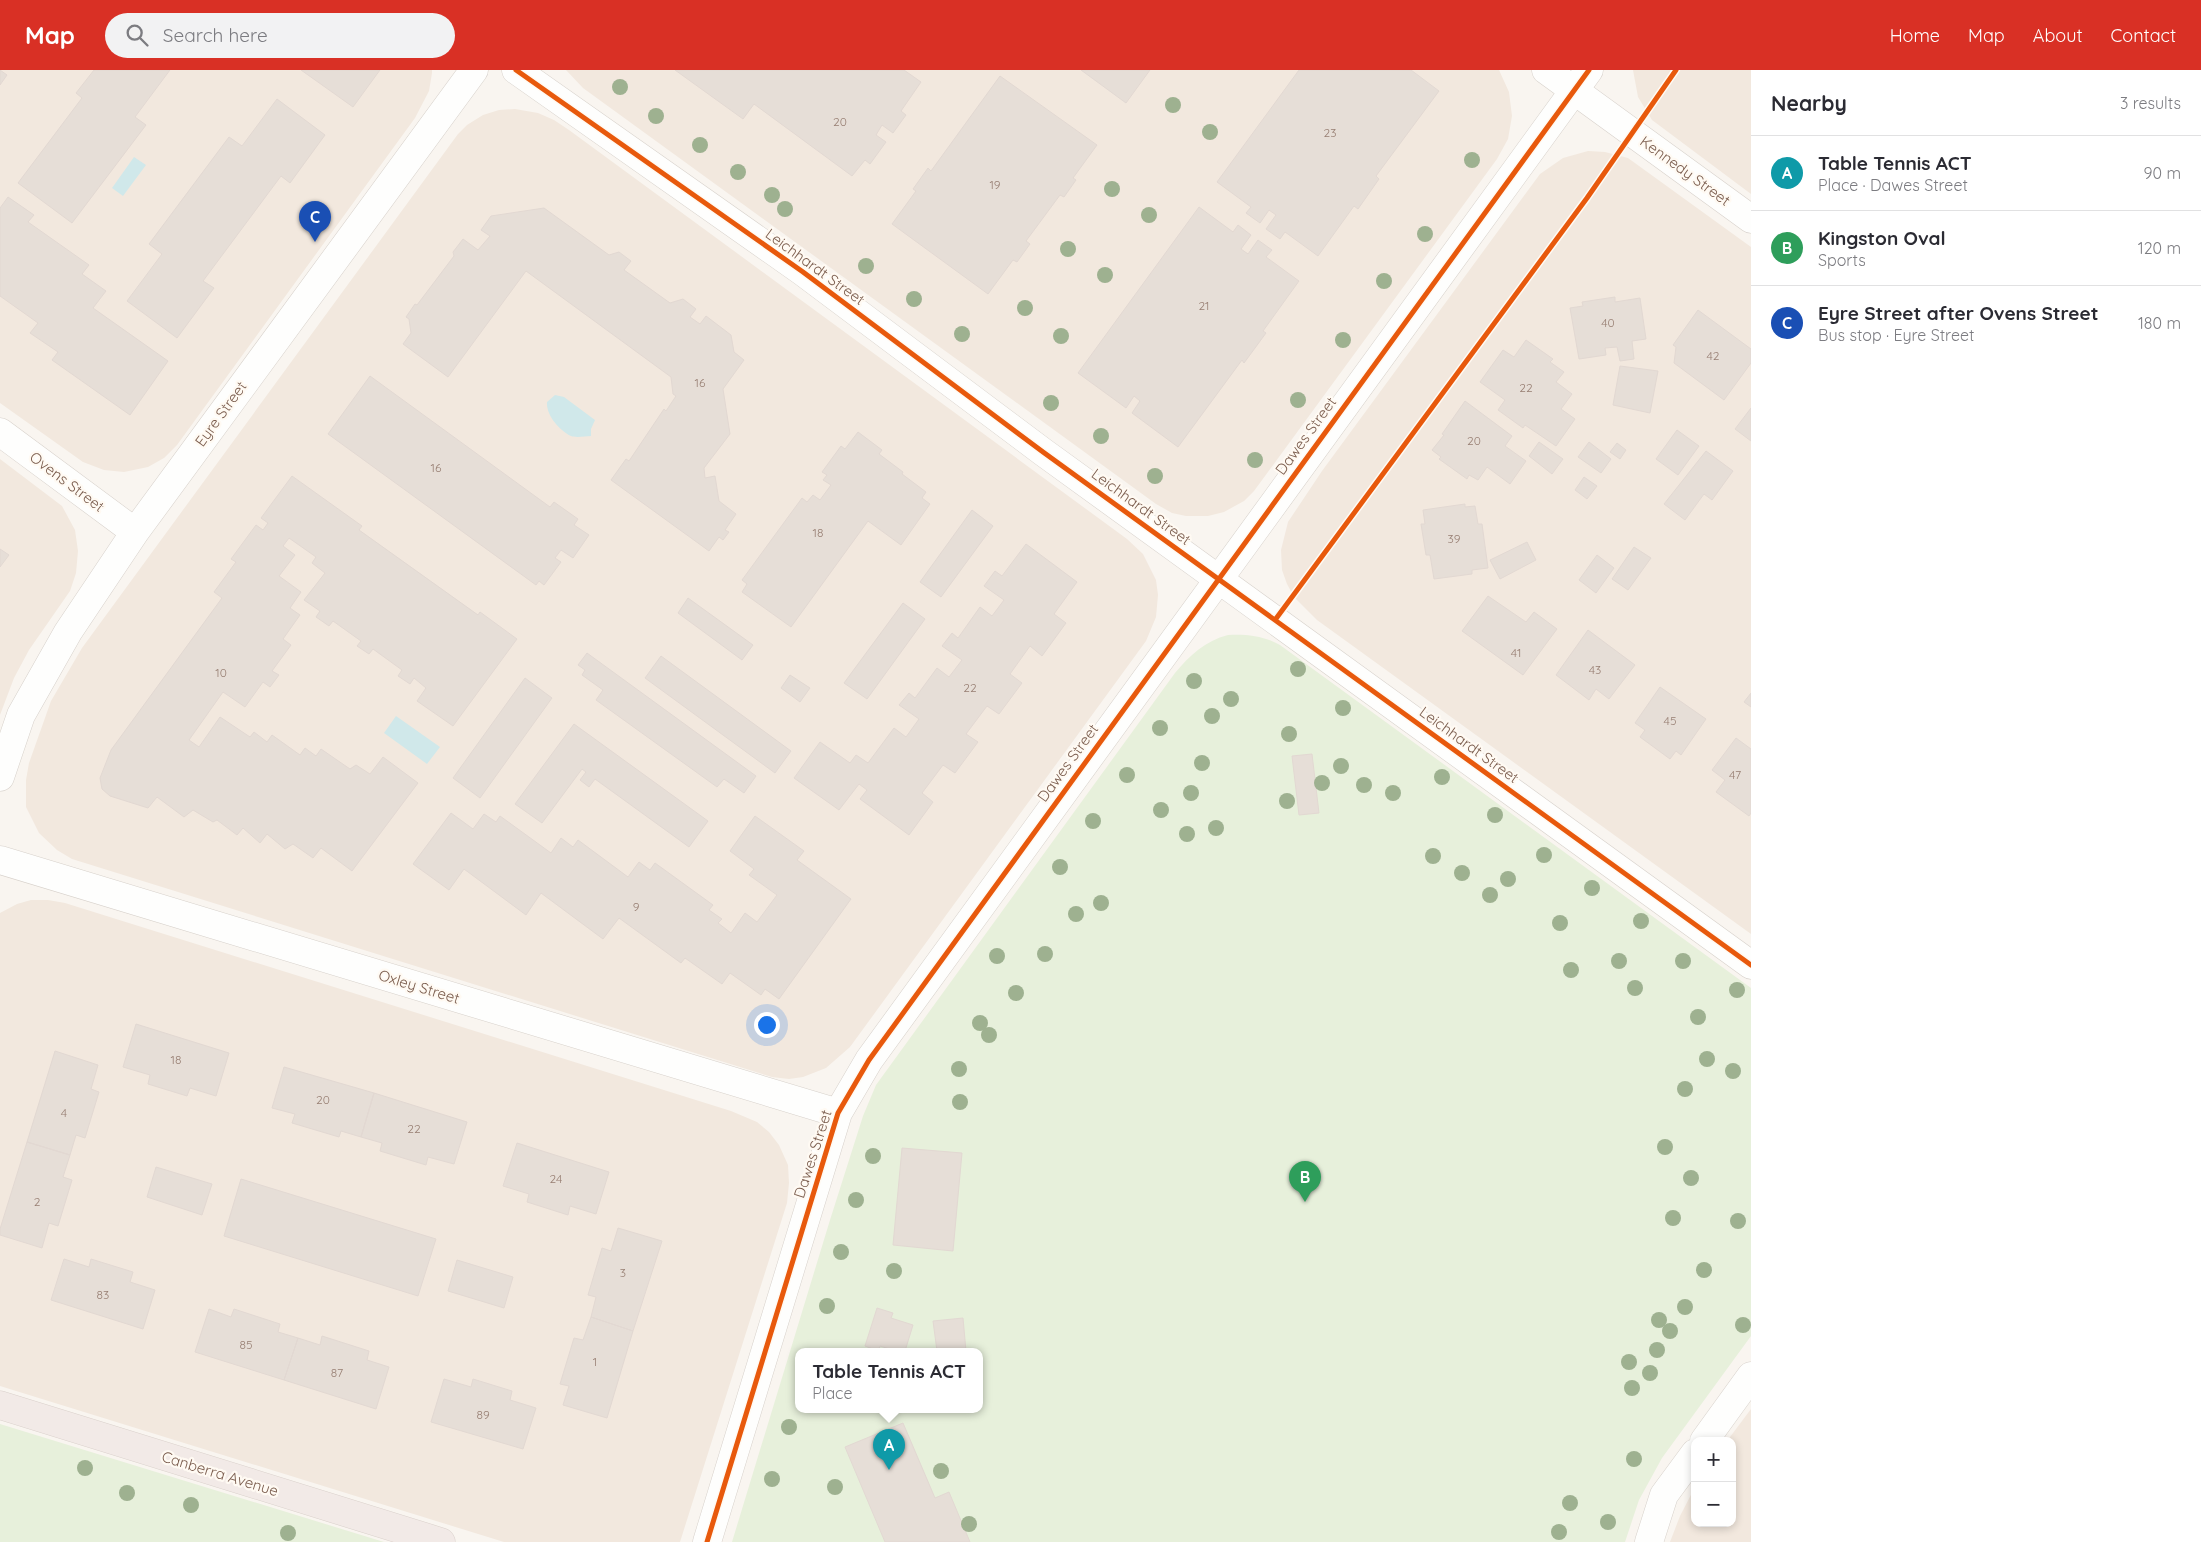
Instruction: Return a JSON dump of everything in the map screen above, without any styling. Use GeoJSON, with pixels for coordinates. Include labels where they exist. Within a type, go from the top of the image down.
{"type":"FeatureCollection","features":[{"type":"Feature","properties":{"kind":"highway","name":"Canberra Avenue"},"geometry":{"type":"LineString","coordinates":[[0,1406],[441,1542]]}},
{"type":"Feature","properties":{"kind":"street","name":"Eyre Street"},"geometry":{"type":"LineString","coordinates":[[0,777],[21,715],[68,632],[135,532],[474,70]]}},
{"type":"Feature","properties":{"kind":"street","name":"Leichhardt Street"},"geometry":{"type":"LineString","coordinates":[[516,70],[803,272],[1043,452],[1751,965]]}},
{"type":"Feature","properties":{"kind":"street","name":"Kennedy Street"},"geometry":{"type":"LineString","coordinates":[[1546,70],[1581,80],[1751,219]]}},
{"type":"Feature","properties":{"kind":"street","name":"Dawes Street"},"geometry":{"type":"LineString","coordinates":[[707,1542],[838,1113],[869,1060],[1581,80]]}},
{"type":"Feature","properties":{"kind":"street","name":"Ovens Street"},"geometry":{"type":"LineString","coordinates":[[0,432],[135,532]]}},
{"type":"Feature","properties":{"kind":"street","name":"Oxley Street"},"geometry":{"type":"LineString","coordinates":[[0,860],[838,1113]]}},
{"type":"Feature","properties":{"kind":"street"},"geometry":{"type":"LineString","coordinates":[[1707,1437],[1751,1376]]}},
{"type":"Feature","properties":{"kind":"street"},"geometry":{"type":"LineString","coordinates":[[1649,1542],[1664,1495],[1691,1458]]}},
{"type":"Feature","properties":{"kind":"shaded area"},"geometry":{"type":"Polygon","coordinates":[[[0,70],[432,70],[432,73],[429,91],[415,118],[177,445],[164,458],[148,467],[124,472],[104,470],[83,462],[0,403],[0,70]]]}},
{"type":"Feature","properties":{"kind":"shaded area"},"geometry":{"type":"Polygon","coordinates":[[[566,70],[1499,70],[1509,92],[1512,116],[1508,139],[1497,159],[1254,491],[1244,501],[1224,512],[1208,516],[1186,516],[1172,513],[1156,504],[583,88],[566,70]]]}},
{"type":"Feature","properties":{"kind":"shaded area"},"geometry":{"type":"Polygon","coordinates":[[[1633,70],[1751,70],[1751,194],[1652,120],[1638,97],[1633,70]]]}},
{"type":"Feature","properties":{"kind":"shaded area"},"geometry":{"type":"Polygon","coordinates":[[[515,109],[538,113],[554,120],[569,130],[1127,539],[1143,554],[1156,580],[1158,595],[1156,617],[1146,641],[850,1047],[826,1068],[803,1077],[789,1079],[772,1077],[72,859],[57,850],[39,833],[26,807],[26,780],[29,763],[51,701],[82,648],[458,134],[467,125],[483,115],[499,110],[515,109]]]}},
{"type":"Feature","properties":{"kind":"shaded area"},"geometry":{"type":"Polygon","coordinates":[[[1588,151],[1605,152],[1628,158],[1751,247],[1751,934],[1317,620],[1294,597],[1282,570],[1281,550],[1288,522],[1322,471],[1540,174],[1563,158],[1588,151]]]}},
{"type":"Feature","properties":{"kind":"shaded area"},"geometry":{"type":"Polygon","coordinates":[[[0,459],[62,506],[75,530],[78,551],[76,573],[70,591],[29,650],[14,678],[0,715],[0,459]]]}},
{"type":"Feature","properties":{"kind":"shaded area"},"geometry":{"type":"Polygon","coordinates":[[[31,900],[65,903],[731,1111],[757,1122],[769,1132],[779,1145],[788,1165],[787,1203],[680,1542],[504,1542],[0,1386],[0,913],[17,904],[31,900]]]}},
{"type":"Feature","properties":{"kind":"shaded area"},"geometry":{"type":"Polygon","coordinates":[[[1751,1409],[1751,1542],[1670,1542],[1691,1495],[1691,1527],[1736,1527],[1736,1437],[1730,1437],[1751,1409]]]}},
{"type":"Feature","properties":{"kind":"green space"},"geometry":{"type":"Polygon","coordinates":[[[1228,635],[1249,635],[1280,645],[1751,988],[1751,1336],[1662,1458],[1639,1500],[1625,1542],[732,1542],[830,1220],[863,1116],[876,1085],[1175,673],[1186,660],[1212,641],[1228,635]]]}},
{"type":"Feature","properties":{"kind":"green space"},"geometry":{"type":"Polygon","coordinates":[[[0,1424],[384,1542],[0,1542],[0,1424]]]}},
{"type":"Feature","properties":{"kind":"water"},"geometry":{"type":"Polygon","coordinates":[[[134,157],[146,165],[123,196],[112,188],[134,157]]]}},
{"type":"Feature","properties":{"kind":"water"},"geometry":{"type":"Polygon","coordinates":[[[555,395],[564,397],[595,420],[591,429],[591,436],[571,436],[558,426],[551,417],[547,407],[547,402],[555,395]]]}},
{"type":"Feature","properties":{"kind":"water"},"geometry":{"type":"Polygon","coordinates":[[[396,716],[440,747],[427,764],[384,733],[396,716]]]}},
{"type":"Feature","properties":{"kind":"building"},"geometry":{"type":"Polygon","coordinates":[[[0,70],[7,75],[0,85],[0,70]]]}},
{"type":"Feature","properties":{"kind":"building"},"geometry":{"type":"Polygon","coordinates":[[[94,70],[170,70],[135,117],[146,125],[72,223],[18,183],[82,98],[76,93],[94,70]]]}},
{"type":"Feature","properties":{"kind":"building"},"geometry":{"type":"Polygon","coordinates":[[[301,70],[380,70],[353,107],[301,70]]]}},
{"type":"Feature","properties":{"kind":"building"},"geometry":{"type":"Polygon","coordinates":[[[675,70],[904,70],[921,82],[901,111],[906,115],[893,133],[882,125],[876,135],[886,142],[870,164],[865,160],[852,176],[754,104],[743,119],[675,70]]]}},
{"type":"Feature","properties":{"kind":"building"},"geometry":{"type":"Polygon","coordinates":[[[1081,70],[1150,70],[1126,103],[1081,70]]]}},
{"type":"Feature","properties":{"kind":"building"},"geometry":{"type":"Polygon","coordinates":[[[1299,70],[1411,70],[1439,91],[1376,176],[1379,179],[1358,209],[1354,206],[1318,256],[1285,232],[1280,239],[1266,229],[1276,215],[1269,210],[1260,223],[1246,213],[1251,207],[1217,182],[1299,70]]]}},
{"type":"Feature","properties":{"kind":"building"},"geometry":{"type":"Polygon","coordinates":[[[1000,76],[1097,145],[1073,178],[1076,180],[1064,197],[1060,195],[1026,241],[1030,244],[1017,262],[1013,260],[988,294],[892,224],[916,191],[913,189],[928,168],[931,171],[1000,76]]]}},
{"type":"Feature","properties":{"kind":"building"},"geometry":{"type":"Polygon","coordinates":[[[277,99],[325,135],[290,183],[281,176],[203,281],[214,288],[177,338],[127,301],[162,254],[149,244],[229,137],[242,146],[277,99]]]}},
{"type":"Feature","properties":{"kind":"building"},"geometry":{"type":"Polygon","coordinates":[[[8,197],[34,215],[28,222],[89,265],[82,274],[106,291],[93,308],[168,361],[130,415],[52,360],[58,352],[30,333],[38,323],[0,296],[0,208],[8,197]]]}},
{"type":"Feature","properties":{"kind":"building"},"geometry":{"type":"Polygon","coordinates":[[[1199,207],[1233,232],[1238,225],[1251,235],[1241,249],[1248,254],[1258,240],[1272,250],[1266,257],[1299,281],[1263,331],[1266,333],[1244,363],[1242,360],[1178,447],[1132,413],[1140,401],[1134,396],[1126,408],[1078,373],[1199,207]]]}},
{"type":"Feature","properties":{"kind":"building"},"geometry":{"type":"Polygon","coordinates":[[[544,208],[609,255],[619,252],[631,261],[624,270],[670,303],[683,299],[696,309],[690,317],[700,324],[706,316],[731,335],[734,352],[744,360],[723,389],[730,434],[704,468],[705,478],[715,476],[719,501],[736,514],[725,530],[729,532],[723,540],[719,537],[709,551],[611,480],[626,459],[629,461],[664,409],[666,411],[676,396],[673,394],[671,377],[526,271],[448,377],[403,344],[411,333],[409,319],[406,317],[454,256],[453,252],[463,239],[478,250],[490,236],[481,230],[491,216],[544,208]]]}},
{"type":"Feature","properties":{"kind":"building"},"geometry":{"type":"Polygon","coordinates":[[[1615,297],[1615,302],[1640,298],[1646,339],[1632,341],[1634,359],[1620,361],[1617,347],[1605,348],[1606,355],[1579,359],[1570,308],[1583,306],[1582,302],[1615,297]]]}},
{"type":"Feature","properties":{"kind":"building"},"geometry":{"type":"Polygon","coordinates":[[[1698,310],[1751,349],[1751,363],[1724,400],[1674,363],[1676,347],[1673,345],[1698,310]]]}},
{"type":"Feature","properties":{"kind":"building"},"geometry":{"type":"Polygon","coordinates":[[[1526,340],[1553,359],[1550,362],[1564,372],[1556,382],[1572,394],[1561,409],[1575,419],[1556,446],[1525,425],[1523,428],[1498,410],[1505,400],[1480,382],[1503,350],[1514,357],[1526,340]]]}},
{"type":"Feature","properties":{"kind":"building"},"geometry":{"type":"Polygon","coordinates":[[[1620,366],[1658,371],[1650,413],[1613,405],[1620,366]]]}},
{"type":"Feature","properties":{"kind":"building"},"geometry":{"type":"Polygon","coordinates":[[[370,376],[550,507],[554,502],[578,519],[574,525],[589,535],[573,558],[561,550],[555,558],[561,562],[544,585],[539,581],[536,585],[328,434],[370,376]]]}},
{"type":"Feature","properties":{"kind":"building"},"geometry":{"type":"Polygon","coordinates":[[[1465,401],[1512,436],[1505,446],[1526,461],[1510,484],[1487,467],[1478,480],[1469,475],[1467,479],[1439,459],[1441,457],[1432,450],[1444,435],[1442,434],[1465,401]]]}},
{"type":"Feature","properties":{"kind":"building"},"geometry":{"type":"Polygon","coordinates":[[[1751,408],[1751,441],[1735,429],[1751,408]]]}},
{"type":"Feature","properties":{"kind":"building"},"geometry":{"type":"Polygon","coordinates":[[[1677,430],[1699,446],[1678,475],[1656,459],[1677,430]]]}},
{"type":"Feature","properties":{"kind":"building"},"geometry":{"type":"Polygon","coordinates":[[[858,432],[882,450],[879,454],[926,492],[922,498],[930,504],[901,545],[868,521],[791,627],[742,592],[747,584],[742,580],[802,498],[807,502],[813,495],[820,500],[831,485],[823,480],[827,475],[822,472],[841,446],[845,449],[858,432]]]}},
{"type":"Feature","properties":{"kind":"building"},"geometry":{"type":"Polygon","coordinates":[[[1539,442],[1563,459],[1552,474],[1529,456],[1539,442]]]}},
{"type":"Feature","properties":{"kind":"building"},"geometry":{"type":"Polygon","coordinates":[[[1589,442],[1611,459],[1601,473],[1578,457],[1589,442]]]}},
{"type":"Feature","properties":{"kind":"building"},"geometry":{"type":"Polygon","coordinates":[[[1617,443],[1626,450],[1620,459],[1610,452],[1617,443]]]}},
{"type":"Feature","properties":{"kind":"building"},"geometry":{"type":"Polygon","coordinates":[[[1706,451],[1733,471],[1712,500],[1704,494],[1685,520],[1664,504],[1706,451]]]}},
{"type":"Feature","properties":{"kind":"building"},"geometry":{"type":"Polygon","coordinates":[[[292,476],[362,526],[359,530],[478,615],[480,612],[517,639],[453,726],[417,701],[426,688],[414,678],[410,684],[398,676],[402,670],[373,649],[369,654],[357,646],[361,641],[333,621],[329,626],[316,617],[320,611],[304,600],[325,573],[312,563],[316,557],[289,538],[283,546],[295,555],[279,576],[301,592],[290,608],[300,615],[283,639],[291,645],[272,671],[279,675],[270,687],[263,682],[245,707],[223,692],[189,740],[199,747],[220,717],[250,737],[254,732],[267,742],[272,735],[300,755],[305,748],[316,756],[321,749],[350,769],[356,765],[370,774],[383,757],[418,783],[352,871],[321,848],[313,858],[293,844],[285,849],[267,834],[260,843],[243,828],[237,835],[217,820],[213,822],[193,810],[184,817],[157,797],[148,808],[110,796],[102,789],[100,778],[111,750],[222,598],[214,592],[236,562],[231,559],[256,525],[263,530],[268,523],[261,518],[292,476]]]}},
{"type":"Feature","properties":{"kind":"building"},"geometry":{"type":"Polygon","coordinates":[[[1584,477],[1597,486],[1587,499],[1575,490],[1584,477]]]}},
{"type":"Feature","properties":{"kind":"building"},"geometry":{"type":"Polygon","coordinates":[[[1465,504],[1465,507],[1475,506],[1478,524],[1482,524],[1488,568],[1472,570],[1472,574],[1434,579],[1430,555],[1426,555],[1421,524],[1425,524],[1423,510],[1465,504]]]}},
{"type":"Feature","properties":{"kind":"building"},"geometry":{"type":"Polygon","coordinates":[[[972,510],[993,526],[941,597],[920,582],[972,510]]]}},
{"type":"Feature","properties":{"kind":"building"},"geometry":{"type":"Polygon","coordinates":[[[1527,542],[1536,560],[1500,579],[1490,560],[1527,542]]]}},
{"type":"Feature","properties":{"kind":"building"},"geometry":{"type":"Polygon","coordinates":[[[1026,544],[1077,582],[1054,614],[1066,623],[1042,656],[1030,646],[1010,674],[1022,683],[999,714],[987,706],[966,734],[978,742],[955,773],[943,765],[922,793],[933,802],[909,835],[860,799],[867,790],[859,784],[839,810],[794,778],[820,742],[850,763],[856,755],[868,763],[894,728],[906,737],[919,719],[899,705],[909,693],[915,698],[937,668],[949,677],[962,660],[942,646],[952,633],[958,638],[980,607],[992,616],[1004,600],[984,586],[995,571],[1002,576],[1026,544]]]}},
{"type":"Feature","properties":{"kind":"building"},"geometry":{"type":"Polygon","coordinates":[[[1634,547],[1651,558],[1628,590],[1612,579],[1634,547]]]}},
{"type":"Feature","properties":{"kind":"building"},"geometry":{"type":"Polygon","coordinates":[[[0,549],[9,555],[0,567],[0,549]]]}},
{"type":"Feature","properties":{"kind":"building"},"geometry":{"type":"Polygon","coordinates":[[[1597,555],[1614,568],[1596,593],[1579,580],[1597,555]]]}},
{"type":"Feature","properties":{"kind":"building"},"geometry":{"type":"Polygon","coordinates":[[[1488,596],[1526,622],[1534,612],[1557,629],[1523,675],[1462,631],[1488,596]]]}},
{"type":"Feature","properties":{"kind":"building"},"geometry":{"type":"Polygon","coordinates":[[[688,598],[753,645],[742,660],[678,613],[688,598]]]}},
{"type":"Feature","properties":{"kind":"building"},"geometry":{"type":"Polygon","coordinates":[[[903,603],[925,619],[867,699],[844,683],[903,603]]]}},
{"type":"Feature","properties":{"kind":"building"},"geometry":{"type":"Polygon","coordinates":[[[1588,630],[1635,665],[1609,699],[1596,689],[1589,700],[1556,675],[1588,630]]]}},
{"type":"Feature","properties":{"kind":"building"},"geometry":{"type":"Polygon","coordinates":[[[587,653],[756,776],[744,793],[724,779],[717,787],[596,700],[603,690],[582,675],[585,670],[578,665],[587,653]]]}},
{"type":"Feature","properties":{"kind":"building"},"geometry":{"type":"Polygon","coordinates":[[[661,656],[791,751],[775,773],[645,678],[661,656]]]}},
{"type":"Feature","properties":{"kind":"building"},"geometry":{"type":"Polygon","coordinates":[[[790,675],[810,688],[800,702],[781,688],[790,675]]]}},
{"type":"Feature","properties":{"kind":"building"},"geometry":{"type":"Polygon","coordinates":[[[525,678],[552,698],[480,798],[453,778],[525,678]]]}},
{"type":"Feature","properties":{"kind":"building"},"geometry":{"type":"Polygon","coordinates":[[[1660,687],[1706,719],[1681,755],[1676,751],[1670,759],[1640,737],[1645,730],[1635,723],[1660,687]]]}},
{"type":"Feature","properties":{"kind":"building"},"geometry":{"type":"Polygon","coordinates":[[[1751,693],[1751,707],[1744,702],[1751,693]]]}},
{"type":"Feature","properties":{"kind":"building"},"geometry":{"type":"Polygon","coordinates":[[[574,724],[708,821],[689,847],[595,779],[589,787],[580,780],[586,772],[582,769],[542,823],[515,804],[574,724]]]}},
{"type":"Feature","properties":{"kind":"building"},"geometry":{"type":"Polygon","coordinates":[[[1736,738],[1751,749],[1751,813],[1749,816],[1716,792],[1725,780],[1712,770],[1736,738]]]}},
{"type":"Feature","properties":{"kind":"building"},"geometry":{"type":"Polygon","coordinates":[[[1312,754],[1319,813],[1299,815],[1292,756],[1312,754]]]}},
{"type":"Feature","properties":{"kind":"building"},"geometry":{"type":"Polygon","coordinates":[[[451,813],[473,829],[484,814],[496,822],[500,816],[551,853],[561,838],[573,847],[578,840],[628,877],[639,862],[650,870],[655,863],[713,905],[709,910],[722,919],[718,923],[731,933],[745,913],[757,922],[777,895],[749,875],[754,869],[730,851],[755,816],[804,851],[797,860],[851,899],[779,999],[765,989],[761,995],[730,973],[722,984],[685,958],[681,963],[619,918],[603,939],[541,893],[526,915],[464,869],[449,890],[413,864],[451,813]]]}},
{"type":"Feature","properties":{"kind":"building"},"geometry":{"type":"Polygon","coordinates":[[[136,1024],[229,1053],[216,1096],[190,1088],[187,1096],[148,1084],[150,1075],[123,1067],[136,1024]]]}},
{"type":"Feature","properties":{"kind":"building"},"geometry":{"type":"Polygon","coordinates":[[[55,1051],[98,1065],[91,1089],[99,1092],[85,1138],[76,1135],[70,1155],[27,1142],[55,1051]]]}},
{"type":"Feature","properties":{"kind":"building"},"geometry":{"type":"Polygon","coordinates":[[[284,1067],[374,1093],[361,1137],[341,1131],[339,1137],[292,1123],[295,1114],[272,1108],[284,1067]]]}},
{"type":"Feature","properties":{"kind":"building"},"geometry":{"type":"Polygon","coordinates":[[[374,1093],[467,1122],[454,1164],[428,1157],[426,1165],[380,1151],[382,1143],[361,1137],[374,1093]]]}},
{"type":"Feature","properties":{"kind":"building"},"geometry":{"type":"Polygon","coordinates":[[[27,1142],[70,1155],[63,1177],[72,1180],[58,1226],[49,1223],[42,1248],[0,1235],[0,1229],[27,1142]]]}},
{"type":"Feature","properties":{"kind":"building"},"geometry":{"type":"Polygon","coordinates":[[[517,1143],[609,1172],[596,1214],[570,1206],[568,1215],[527,1202],[529,1194],[503,1186],[517,1143]]]}},
{"type":"Feature","properties":{"kind":"building"},"geometry":{"type":"Polygon","coordinates":[[[902,1148],[962,1153],[953,1251],[893,1245],[902,1148]]]}},
{"type":"Feature","properties":{"kind":"building"},"geometry":{"type":"Polygon","coordinates":[[[156,1167],[212,1184],[202,1215],[147,1197],[156,1167]]]}},
{"type":"Feature","properties":{"kind":"building"},"geometry":{"type":"Polygon","coordinates":[[[241,1179],[436,1239],[418,1296],[224,1236],[241,1179]]]}},
{"type":"Feature","properties":{"kind":"building"},"geometry":{"type":"Polygon","coordinates":[[[618,1228],[662,1241],[633,1331],[591,1317],[596,1297],[588,1295],[602,1248],[611,1251],[618,1228]]]}},
{"type":"Feature","properties":{"kind":"building"},"geometry":{"type":"Polygon","coordinates":[[[64,1259],[89,1267],[91,1259],[133,1272],[130,1282],[155,1290],[143,1329],[51,1300],[64,1259]]]}},
{"type":"Feature","properties":{"kind":"building"},"geometry":{"type":"Polygon","coordinates":[[[457,1260],[513,1277],[504,1308],[448,1291],[457,1260]]]}},
{"type":"Feature","properties":{"kind":"building"},"geometry":{"type":"Polygon","coordinates":[[[877,1308],[893,1313],[891,1318],[913,1325],[906,1348],[886,1348],[880,1346],[879,1348],[870,1348],[865,1346],[877,1308]]]}},
{"type":"Feature","properties":{"kind":"building"},"geometry":{"type":"Polygon","coordinates":[[[209,1309],[231,1317],[234,1309],[280,1324],[278,1332],[298,1338],[284,1380],[195,1352],[209,1309]]]}},
{"type":"Feature","properties":{"kind":"building"},"geometry":{"type":"Polygon","coordinates":[[[591,1317],[633,1331],[607,1418],[563,1405],[569,1386],[560,1384],[574,1338],[583,1340],[591,1317]]]}},
{"type":"Feature","properties":{"kind":"building"},"geometry":{"type":"Polygon","coordinates":[[[963,1318],[966,1348],[937,1348],[933,1321],[963,1318]]]}},
{"type":"Feature","properties":{"kind":"building"},"geometry":{"type":"Polygon","coordinates":[[[322,1336],[369,1351],[367,1360],[389,1367],[376,1409],[284,1380],[298,1338],[320,1345],[322,1336]]]}},
{"type":"Feature","properties":{"kind":"building"},"geometry":{"type":"Polygon","coordinates":[[[444,1379],[471,1387],[473,1379],[512,1391],[510,1400],[536,1408],[523,1449],[431,1422],[444,1379]]]}},
{"type":"Feature","properties":{"kind":"building"},"geometry":{"type":"Polygon","coordinates":[[[903,1423],[935,1498],[949,1492],[970,1542],[885,1542],[845,1447],[903,1423]]]}},
{"type":"Feature","properties":{"kind":"cycle path"},"geometry":{"type":"LineString","coordinates":[[516,70],[803,272],[1043,452],[1751,965]]}},
{"type":"Feature","properties":{"kind":"cycle path"},"geometry":{"type":"LineString","coordinates":[[707,1542],[838,1113],[869,1060],[1589,70]]}},
{"type":"Feature","properties":{"kind":"cycle path"},"geometry":{"type":"LineString","coordinates":[[1275,620],[1587,198],[1676,70]]}},
{"type":"Feature","properties":{"kind":"place","name":"Eyre Street after Ovens Street"},"geometry":{"type":"Point","coordinates":[315,242]}},
{"type":"Feature","properties":{"kind":"place","name":"Kingston Oval"},"geometry":{"type":"Point","coordinates":[1305,1202]}},
{"type":"Feature","properties":{"kind":"place","name":"Table Tennis ACT"},"geometry":{"type":"Point","coordinates":[889,1470]}}]}
